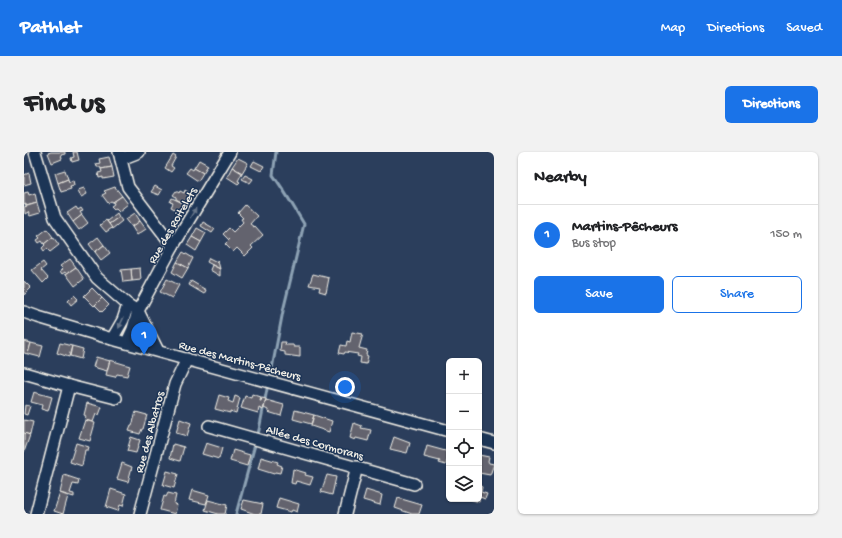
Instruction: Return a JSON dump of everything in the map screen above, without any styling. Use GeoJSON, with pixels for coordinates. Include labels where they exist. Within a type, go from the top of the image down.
{"type":"FeatureCollection","features":[{"type":"Feature","properties":{"kind":"street"},"geometry":{"type":"LineString","coordinates":[[35,152],[55,218],[97,278],[128,305],[138,311],[158,350]]}},
{"type":"Feature","properties":{"kind":"street"},"geometry":{"type":"LineString","coordinates":[[139,152],[120,155],[128,187],[173,246]]}},
{"type":"Feature","properties":{"kind":"street","name":"Rue des Roitelets"},"geometry":{"type":"LineString","coordinates":[[127,342],[133,329],[138,311],[173,246],[230,152]]}},
{"type":"Feature","properties":{"kind":"street"},"geometry":{"type":"LineString","coordinates":[[112,339],[123,320],[128,305]]}},
{"type":"Feature","properties":{"kind":"street","name":"Rue des Martins-Pêcheurs"},"geometry":{"type":"LineString","coordinates":[[24,312],[112,339],[158,350],[446,430]]}},
{"type":"Feature","properties":{"kind":"street","name":"Rue des Albatros"},"geometry":{"type":"LineString","coordinates":[[140,514],[175,384],[187,359]]}},
{"type":"Feature","properties":{"kind":"street"},"geometry":{"type":"LineString","coordinates":[[24,373],[116,398]]}},
{"type":"Feature","properties":{"kind":"street"},"geometry":{"type":"LineString","coordinates":[[36,514],[69,386]]}},
{"type":"Feature","properties":{"kind":"street","name":"Allée des Cormorans"},"geometry":{"type":"LineString","coordinates":[[209,426],[357,466],[414,484]]}},
{"type":"Feature","properties":{"kind":"street"},"geometry":{"type":"LineString","coordinates":[[482,440],[494,443]]}},
{"type":"Feature","properties":{"kind":"street"},"geometry":{"type":"LineString","coordinates":[[345,514],[357,466]]}},
{"type":"Feature","properties":{"kind":"building"},"geometry":{"type":"Polygon","coordinates":[[[65,152],[65,154],[61,155],[62,159],[52,163],[48,153],[65,152]]]}},
{"type":"Feature","properties":{"kind":"building"},"geometry":{"type":"Polygon","coordinates":[[[73,152],[77,152],[79,160],[72,162],[71,158],[74,157],[73,152]]]}},
{"type":"Feature","properties":{"kind":"building"},"geometry":{"type":"Polygon","coordinates":[[[173,155],[176,157],[171,166],[174,168],[171,172],[165,168],[173,155]]]}},
{"type":"Feature","properties":{"kind":"building"},"geometry":{"type":"Polygon","coordinates":[[[109,157],[112,167],[101,169],[100,167],[97,167],[96,164],[100,163],[99,159],[109,157]]]}},
{"type":"Feature","properties":{"kind":"building"},"geometry":{"type":"Polygon","coordinates":[[[238,158],[248,163],[242,173],[232,167],[238,158]]]}},
{"type":"Feature","properties":{"kind":"building"},"geometry":{"type":"Polygon","coordinates":[[[199,160],[208,165],[203,173],[194,168],[199,160]]]}},
{"type":"Feature","properties":{"kind":"building"},"geometry":{"type":"Polygon","coordinates":[[[254,161],[264,166],[261,171],[251,166],[254,161]]]}},
{"type":"Feature","properties":{"kind":"building"},"geometry":{"type":"Polygon","coordinates":[[[112,167],[114,177],[103,179],[103,177],[99,178],[98,173],[102,172],[101,169],[112,167]]]}},
{"type":"Feature","properties":{"kind":"building"},"geometry":{"type":"Polygon","coordinates":[[[232,167],[242,173],[238,184],[227,177],[232,167]]]}},
{"type":"Feature","properties":{"kind":"building"},"geometry":{"type":"Polygon","coordinates":[[[190,168],[193,170],[194,168],[203,173],[198,181],[186,173],[190,168]]]}},
{"type":"Feature","properties":{"kind":"building"},"geometry":{"type":"Polygon","coordinates":[[[65,170],[68,179],[58,183],[55,173],[65,170]]]}},
{"type":"Feature","properties":{"kind":"building"},"geometry":{"type":"Polygon","coordinates":[[[29,173],[31,183],[24,185],[24,175],[29,173]]]}},
{"type":"Feature","properties":{"kind":"building"},"geometry":{"type":"Polygon","coordinates":[[[245,175],[253,179],[250,183],[242,179],[245,175]]]}},
{"type":"Feature","properties":{"kind":"building"},"geometry":{"type":"Polygon","coordinates":[[[68,179],[69,182],[73,180],[74,185],[70,186],[71,189],[61,192],[58,183],[68,179]]]}},
{"type":"Feature","properties":{"kind":"building"},"geometry":{"type":"Polygon","coordinates":[[[155,186],[162,190],[159,195],[151,192],[155,186]]]}},
{"type":"Feature","properties":{"kind":"building"},"geometry":{"type":"Polygon","coordinates":[[[115,187],[122,196],[113,202],[111,201],[108,203],[102,195],[106,193],[104,191],[115,187]]]}},
{"type":"Feature","properties":{"kind":"building"},"geometry":{"type":"Polygon","coordinates":[[[84,188],[87,194],[81,197],[78,190],[84,188]]]}},
{"type":"Feature","properties":{"kind":"building"},"geometry":{"type":"Polygon","coordinates":[[[185,190],[190,196],[185,204],[176,199],[173,195],[176,191],[179,193],[180,191],[184,193],[185,190]]]}},
{"type":"Feature","properties":{"kind":"building"},"geometry":{"type":"Polygon","coordinates":[[[28,192],[29,195],[35,193],[37,203],[26,206],[26,204],[24,205],[24,193],[28,192]]]}},
{"type":"Feature","properties":{"kind":"building"},"geometry":{"type":"Polygon","coordinates":[[[122,196],[128,204],[119,211],[111,206],[114,204],[113,202],[122,196]]]}},
{"type":"Feature","properties":{"kind":"building"},"geometry":{"type":"Polygon","coordinates":[[[172,198],[185,204],[180,212],[171,207],[173,203],[170,202],[172,198]]]}},
{"type":"Feature","properties":{"kind":"building"},"geometry":{"type":"Polygon","coordinates":[[[37,203],[40,213],[30,216],[28,212],[25,214],[24,207],[37,203]]]}},
{"type":"Feature","properties":{"kind":"building"},"geometry":{"type":"Polygon","coordinates":[[[245,205],[257,216],[250,224],[254,227],[255,226],[263,235],[251,246],[253,248],[245,256],[237,248],[233,252],[225,244],[229,240],[223,234],[229,228],[233,232],[243,222],[241,219],[243,218],[238,213],[245,205]]]}},
{"type":"Feature","properties":{"kind":"building"},"geometry":{"type":"Polygon","coordinates":[[[76,207],[78,210],[81,208],[83,211],[80,212],[82,215],[73,222],[67,213],[76,207]]]}},
{"type":"Feature","properties":{"kind":"building"},"geometry":{"type":"Polygon","coordinates":[[[117,213],[119,217],[109,224],[107,221],[117,213]]]}},
{"type":"Feature","properties":{"kind":"building"},"geometry":{"type":"Polygon","coordinates":[[[135,213],[140,221],[132,227],[126,219],[135,213]]]}},
{"type":"Feature","properties":{"kind":"building"},"geometry":{"type":"Polygon","coordinates":[[[82,215],[88,223],[79,230],[73,222],[82,215]]]}},
{"type":"Feature","properties":{"kind":"building"},"geometry":{"type":"Polygon","coordinates":[[[119,217],[122,221],[112,229],[109,224],[119,217]]]}},
{"type":"Feature","properties":{"kind":"building"},"geometry":{"type":"Polygon","coordinates":[[[106,220],[112,228],[106,232],[100,225],[106,220]]]}},
{"type":"Feature","properties":{"kind":"building"},"geometry":{"type":"Polygon","coordinates":[[[140,221],[146,229],[137,235],[132,227],[140,221]]]}},
{"type":"Feature","properties":{"kind":"building"},"geometry":{"type":"Polygon","coordinates":[[[203,222],[215,229],[212,233],[201,226],[203,222]]]}},
{"type":"Feature","properties":{"kind":"building"},"geometry":{"type":"Polygon","coordinates":[[[197,228],[206,233],[201,242],[192,237],[197,228]]]}},
{"type":"Feature","properties":{"kind":"building"},"geometry":{"type":"Polygon","coordinates":[[[47,229],[53,237],[44,244],[42,241],[39,243],[37,240],[40,238],[38,236],[47,229]]]}},
{"type":"Feature","properties":{"kind":"building"},"geometry":{"type":"Polygon","coordinates":[[[53,237],[59,245],[50,252],[47,249],[44,251],[42,248],[45,245],[44,244],[53,237]]]}},
{"type":"Feature","properties":{"kind":"building"},"geometry":{"type":"Polygon","coordinates":[[[98,237],[104,245],[95,252],[89,244],[98,237]]]}},
{"type":"Feature","properties":{"kind":"building"},"geometry":{"type":"Polygon","coordinates":[[[192,237],[201,242],[196,251],[187,245],[192,237]]]}},
{"type":"Feature","properties":{"kind":"building"},"geometry":{"type":"Polygon","coordinates":[[[104,245],[110,253],[101,260],[95,252],[104,245]]]}},
{"type":"Feature","properties":{"kind":"building"},"geometry":{"type":"Polygon","coordinates":[[[183,252],[193,258],[188,268],[177,262],[183,252]]]}},
{"type":"Feature","properties":{"kind":"building"},"geometry":{"type":"Polygon","coordinates":[[[209,258],[217,262],[217,260],[218,261],[220,269],[207,262],[209,258]]]}},
{"type":"Feature","properties":{"kind":"building"},"geometry":{"type":"Polygon","coordinates":[[[70,259],[76,267],[66,274],[65,272],[62,274],[60,271],[63,269],[60,266],[70,259]]]}},
{"type":"Feature","properties":{"kind":"building"},"geometry":{"type":"Polygon","coordinates":[[[43,262],[46,266],[41,270],[48,278],[43,283],[32,270],[43,262]]]}},
{"type":"Feature","properties":{"kind":"building"},"geometry":{"type":"Polygon","coordinates":[[[177,262],[188,268],[182,278],[172,272],[177,262]]]}},
{"type":"Feature","properties":{"kind":"building"},"geometry":{"type":"Polygon","coordinates":[[[212,265],[220,269],[220,276],[210,270],[212,265]]]}},
{"type":"Feature","properties":{"kind":"building"},"geometry":{"type":"Polygon","coordinates":[[[76,267],[84,279],[75,286],[66,274],[76,267]]]}},
{"type":"Feature","properties":{"kind":"building"},"geometry":{"type":"Polygon","coordinates":[[[140,268],[141,280],[132,281],[131,269],[140,268]]]}},
{"type":"Feature","properties":{"kind":"building"},"geometry":{"type":"Polygon","coordinates":[[[131,269],[132,281],[123,282],[121,270],[131,269]]]}},
{"type":"Feature","properties":{"kind":"building"},"geometry":{"type":"Polygon","coordinates":[[[313,274],[329,278],[326,293],[319,291],[320,287],[309,285],[313,274]]]}},
{"type":"Feature","properties":{"kind":"building"},"geometry":{"type":"Polygon","coordinates":[[[167,279],[179,285],[172,298],[160,292],[167,279]]]}},
{"type":"Feature","properties":{"kind":"building"},"geometry":{"type":"Polygon","coordinates":[[[24,281],[31,288],[24,295],[24,281]]]}},
{"type":"Feature","properties":{"kind":"building"},"geometry":{"type":"Polygon","coordinates":[[[191,281],[206,290],[204,294],[189,285],[191,281]]]}},
{"type":"Feature","properties":{"kind":"building"},"geometry":{"type":"Polygon","coordinates":[[[92,288],[102,298],[94,306],[84,296],[92,288]]]}},
{"type":"Feature","properties":{"kind":"building"},"geometry":{"type":"Polygon","coordinates":[[[74,295],[78,299],[71,305],[68,301],[74,295]]]}},
{"type":"Feature","properties":{"kind":"building"},"geometry":{"type":"Polygon","coordinates":[[[102,298],[109,305],[102,312],[95,305],[102,298]]]}},
{"type":"Feature","properties":{"kind":"building"},"geometry":{"type":"Polygon","coordinates":[[[352,332],[363,334],[359,348],[367,350],[366,355],[368,356],[366,364],[360,363],[361,357],[357,356],[358,354],[345,352],[344,354],[339,353],[341,345],[346,346],[347,341],[350,342],[352,332]]]}},
{"type":"Feature","properties":{"kind":"building"},"geometry":{"type":"Polygon","coordinates":[[[24,341],[31,343],[28,354],[24,353],[24,341]]]}},
{"type":"Feature","properties":{"kind":"building"},"geometry":{"type":"Polygon","coordinates":[[[281,342],[286,342],[285,345],[300,347],[300,357],[285,355],[285,352],[280,351],[281,342]]]}},
{"type":"Feature","properties":{"kind":"building"},"geometry":{"type":"Polygon","coordinates":[[[31,343],[43,346],[40,357],[28,354],[31,343]]]}},
{"type":"Feature","properties":{"kind":"building"},"geometry":{"type":"Polygon","coordinates":[[[60,343],[72,346],[69,357],[57,353],[60,343]]]}},
{"type":"Feature","properties":{"kind":"building"},"geometry":{"type":"Polygon","coordinates":[[[72,346],[83,349],[81,359],[70,356],[72,346]]]}},
{"type":"Feature","properties":{"kind":"building"},"geometry":{"type":"Polygon","coordinates":[[[96,357],[110,361],[107,371],[93,367],[96,357]]]}},
{"type":"Feature","properties":{"kind":"building"},"geometry":{"type":"Polygon","coordinates":[[[110,360],[130,366],[127,376],[117,374],[115,377],[106,375],[110,360]]]}},
{"type":"Feature","properties":{"kind":"building"},"geometry":{"type":"Polygon","coordinates":[[[34,392],[52,397],[48,411],[41,409],[42,405],[31,402],[34,392]]]}},
{"type":"Feature","properties":{"kind":"building"},"geometry":{"type":"Polygon","coordinates":[[[252,394],[261,397],[260,401],[262,398],[266,399],[263,410],[259,408],[258,413],[241,408],[245,396],[251,398],[252,394]]]}},
{"type":"Feature","properties":{"kind":"building"},"geometry":{"type":"Polygon","coordinates":[[[219,395],[229,398],[228,401],[233,403],[235,396],[240,398],[236,413],[215,409],[219,395]]]}},
{"type":"Feature","properties":{"kind":"building"},"geometry":{"type":"Polygon","coordinates":[[[266,400],[284,405],[281,416],[268,412],[268,410],[264,408],[266,400]]]}},
{"type":"Feature","properties":{"kind":"building"},"geometry":{"type":"Polygon","coordinates":[[[87,403],[102,407],[99,415],[96,414],[93,422],[85,420],[86,416],[84,415],[87,403]]]}},
{"type":"Feature","properties":{"kind":"building"},"geometry":{"type":"Polygon","coordinates":[[[25,405],[30,406],[27,415],[24,414],[25,405]]]}},
{"type":"Feature","properties":{"kind":"building"},"geometry":{"type":"Polygon","coordinates":[[[295,410],[314,415],[311,424],[293,419],[295,410]]]}},
{"type":"Feature","properties":{"kind":"building"},"geometry":{"type":"Polygon","coordinates":[[[136,412],[147,415],[140,434],[129,431],[136,412]]]}},
{"type":"Feature","properties":{"kind":"building"},"geometry":{"type":"Polygon","coordinates":[[[314,415],[332,421],[329,432],[311,426],[314,415]]]}},
{"type":"Feature","properties":{"kind":"building"},"geometry":{"type":"Polygon","coordinates":[[[180,419],[191,423],[187,436],[176,433],[180,419]]]}},
{"type":"Feature","properties":{"kind":"building"},"geometry":{"type":"Polygon","coordinates":[[[24,420],[33,422],[30,435],[24,433],[24,420]]]}},
{"type":"Feature","properties":{"kind":"building"},"geometry":{"type":"Polygon","coordinates":[[[85,420],[95,423],[90,441],[79,438],[85,420]]]}},
{"type":"Feature","properties":{"kind":"building"},"geometry":{"type":"Polygon","coordinates":[[[354,423],[362,426],[361,428],[371,430],[368,441],[350,438],[354,423]]]}},
{"type":"Feature","properties":{"kind":"building"},"geometry":{"type":"Polygon","coordinates":[[[24,433],[30,435],[24,452],[24,433]]]}},
{"type":"Feature","properties":{"kind":"building"},"geometry":{"type":"Polygon","coordinates":[[[131,437],[140,440],[136,453],[127,451],[131,437]]]}},
{"type":"Feature","properties":{"kind":"building"},"geometry":{"type":"Polygon","coordinates":[[[394,437],[410,443],[407,453],[390,449],[394,437]]]}},
{"type":"Feature","properties":{"kind":"building"},"geometry":{"type":"Polygon","coordinates":[[[76,443],[89,447],[88,450],[85,450],[82,466],[70,462],[76,443]]]}},
{"type":"Feature","properties":{"kind":"building"},"geometry":{"type":"Polygon","coordinates":[[[206,443],[222,448],[219,459],[202,454],[206,443]]]}},
{"type":"Feature","properties":{"kind":"building"},"geometry":{"type":"Polygon","coordinates":[[[173,444],[184,447],[180,461],[170,458],[173,444]]]}},
{"type":"Feature","properties":{"kind":"building"},"geometry":{"type":"Polygon","coordinates":[[[427,446],[446,451],[446,465],[439,463],[440,461],[424,457],[427,446]]]}},
{"type":"Feature","properties":{"kind":"building"},"geometry":{"type":"Polygon","coordinates":[[[233,450],[250,455],[247,466],[230,461],[233,450]]]}},
{"type":"Feature","properties":{"kind":"building"},"geometry":{"type":"Polygon","coordinates":[[[482,456],[489,457],[489,463],[494,464],[490,475],[482,474],[482,456]]]}},
{"type":"Feature","properties":{"kind":"building"},"geometry":{"type":"Polygon","coordinates":[[[261,457],[278,462],[277,464],[282,466],[280,473],[275,472],[274,474],[258,469],[261,457]]]}},
{"type":"Feature","properties":{"kind":"building"},"geometry":{"type":"Polygon","coordinates":[[[122,463],[132,467],[128,482],[117,479],[122,463]]]}},
{"type":"Feature","properties":{"kind":"building"},"geometry":{"type":"Polygon","coordinates":[[[293,469],[313,477],[310,485],[296,481],[295,484],[291,483],[293,469]]]}},
{"type":"Feature","properties":{"kind":"building"},"geometry":{"type":"Polygon","coordinates":[[[167,471],[178,474],[174,488],[163,485],[167,471]]]}},
{"type":"Feature","properties":{"kind":"building"},"geometry":{"type":"Polygon","coordinates":[[[64,475],[79,480],[78,485],[73,484],[70,493],[74,494],[74,497],[60,493],[64,475]]]}},
{"type":"Feature","properties":{"kind":"building"},"geometry":{"type":"Polygon","coordinates":[[[327,475],[336,477],[332,495],[321,492],[327,475]]]}},
{"type":"Feature","properties":{"kind":"building"},"geometry":{"type":"Polygon","coordinates":[[[111,489],[126,494],[123,506],[120,505],[118,511],[106,507],[111,489]]]}},
{"type":"Feature","properties":{"kind":"building"},"geometry":{"type":"Polygon","coordinates":[[[192,490],[209,495],[206,504],[189,500],[192,490]]]}},
{"type":"Feature","properties":{"kind":"building"},"geometry":{"type":"Polygon","coordinates":[[[366,490],[382,495],[380,505],[363,500],[366,490]]]}},
{"type":"Feature","properties":{"kind":"building"},"geometry":{"type":"Polygon","coordinates":[[[482,492],[487,494],[485,499],[482,498],[482,492]]]}},
{"type":"Feature","properties":{"kind":"building"},"geometry":{"type":"Polygon","coordinates":[[[60,493],[68,496],[63,514],[54,511],[60,493]]]}},
{"type":"Feature","properties":{"kind":"building"},"geometry":{"type":"Polygon","coordinates":[[[168,493],[176,495],[174,504],[177,505],[175,514],[160,510],[164,496],[166,497],[168,493]]]}},
{"type":"Feature","properties":{"kind":"building"},"geometry":{"type":"Polygon","coordinates":[[[279,498],[299,504],[297,512],[276,508],[279,498]]]}},
{"type":"Feature","properties":{"kind":"building"},"geometry":{"type":"Polygon","coordinates":[[[398,498],[422,505],[419,514],[412,514],[395,508],[398,498]]]}},
{"type":"Feature","properties":{"kind":"building"},"geometry":{"type":"Polygon","coordinates":[[[208,500],[227,505],[225,514],[218,514],[205,510],[208,500]]]}},
{"type":"Feature","properties":{"kind":"building"},"geometry":{"type":"Polygon","coordinates":[[[244,500],[263,504],[261,514],[255,514],[241,509],[244,500]]]}},
{"type":"Feature","properties":{"kind":"waterway"},"geometry":{"type":"LineString","coordinates":[[270,379],[283,311],[304,224],[273,175],[276,152]]}},
{"type":"Feature","properties":{"kind":"waterway"},"geometry":{"type":"LineString","coordinates":[[236,514],[259,430],[268,384]]}},
{"type":"Feature","properties":{"kind":"place","name":"Martins-Pêcheurs"},"geometry":{"type":"Point","coordinates":[144,355]}}]}
